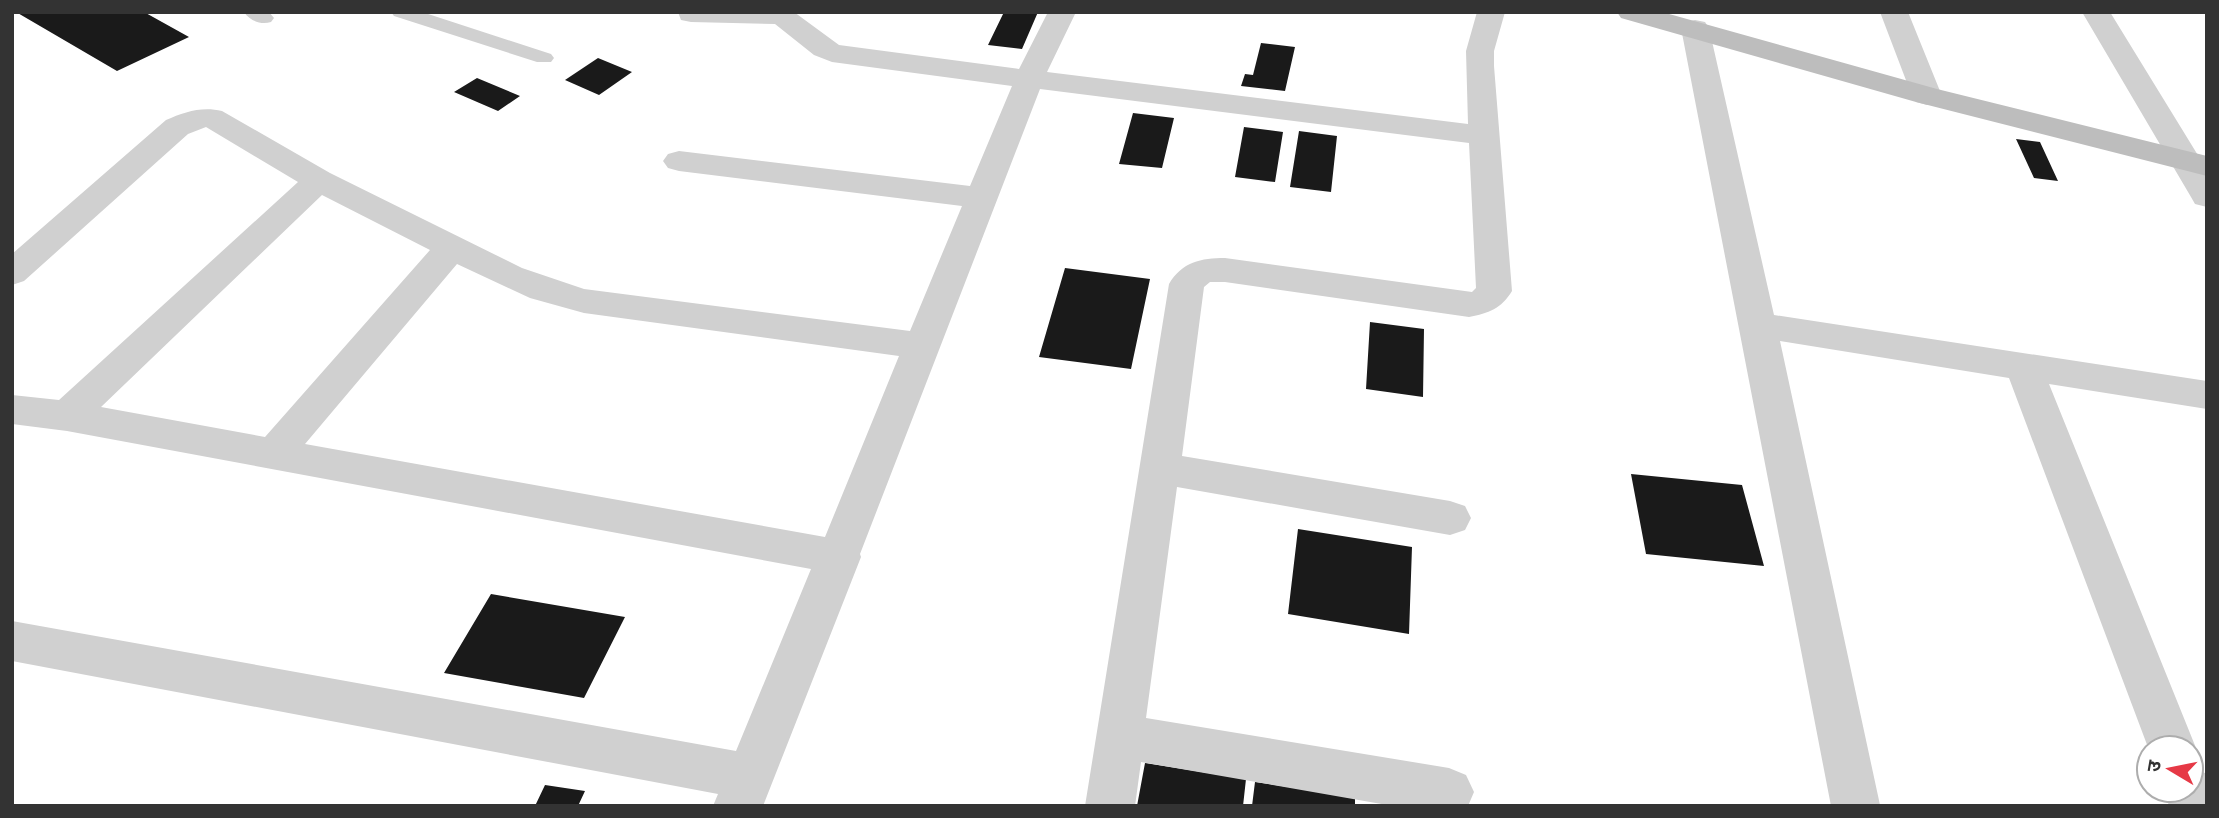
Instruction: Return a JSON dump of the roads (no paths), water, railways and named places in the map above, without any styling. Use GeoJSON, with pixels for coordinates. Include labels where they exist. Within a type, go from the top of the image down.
{"type":"FeatureCollection","features":[{"type":"Feature","properties":{"kind":"street"},"geometry":{"type":"LineString","coordinates":[[12,641],[744,792],[840,557],[920,346],[1029,79],[1062,12]]}},
{"type":"Feature","properties":{"kind":"street"},"geometry":{"type":"LineString","coordinates":[[1110,806],[1184,296],[1194,274],[1206,270],[1226,270],[1469,305],[1490,298],[1494,291],[1482,135],[1480,51],[1490,12]]}},
{"type":"Feature","properties":{"kind":"street"},"geometry":{"type":"LineString","coordinates":[[1631,12],[1927,96],[2197,164]]}},
{"type":"Feature","properties":{"kind":"street"},"geometry":{"type":"LineString","coordinates":[[1894,12],[1927,96]]}},
{"type":"Feature","properties":{"kind":"street"},"geometry":{"type":"LineString","coordinates":[[2096,12],[2197,164],[2207,197]]}},
{"type":"Feature","properties":{"kind":"street"},"geometry":{"type":"LineString","coordinates":[[691,14],[756,13],[780,16],[792,21],[808,39],[832,53],[1482,135]]}},
{"type":"Feature","properties":{"kind":"street"},"geometry":{"type":"LineString","coordinates":[[1695,28],[1758,325],[1854,806]]}},
{"type":"Feature","properties":{"kind":"street"},"geometry":{"type":"LineString","coordinates":[[12,273],[177,127],[192,120],[211,117],[318,180],[542,289],[584,301],[920,346]]}},
{"type":"Feature","properties":{"kind":"street"},"geometry":{"type":"LineString","coordinates":[[679,161],[981,198]]}},
{"type":"Feature","properties":{"kind":"street"},"geometry":{"type":"LineString","coordinates":[[67,416],[318,180]]}},
{"type":"Feature","properties":{"kind":"street"},"geometry":{"type":"LineString","coordinates":[[273,454],[452,247]]}},
{"type":"Feature","properties":{"kind":"street"},"geometry":{"type":"LineString","coordinates":[[1758,325],[2207,395]]}},
{"type":"Feature","properties":{"kind":"street"},"geometry":{"type":"LineString","coordinates":[[2023,366],[2167,734]]}},
{"type":"Feature","properties":{"kind":"street"},"geometry":{"type":"LineString","coordinates":[[12,409],[67,416],[840,557]]}},
{"type":"Feature","properties":{"kind":"street"},"geometry":{"type":"LineString","coordinates":[[1159,468],[1450,518]]}},
{"type":"Feature","properties":{"kind":"street"},"geometry":{"type":"LineString","coordinates":[[1120,736],[1448,792]]}},
{"type":"Feature","properties":{"kind":"lane"},"geometry":{"type":"LineString","coordinates":[[401,12],[544,58]]}}]}
